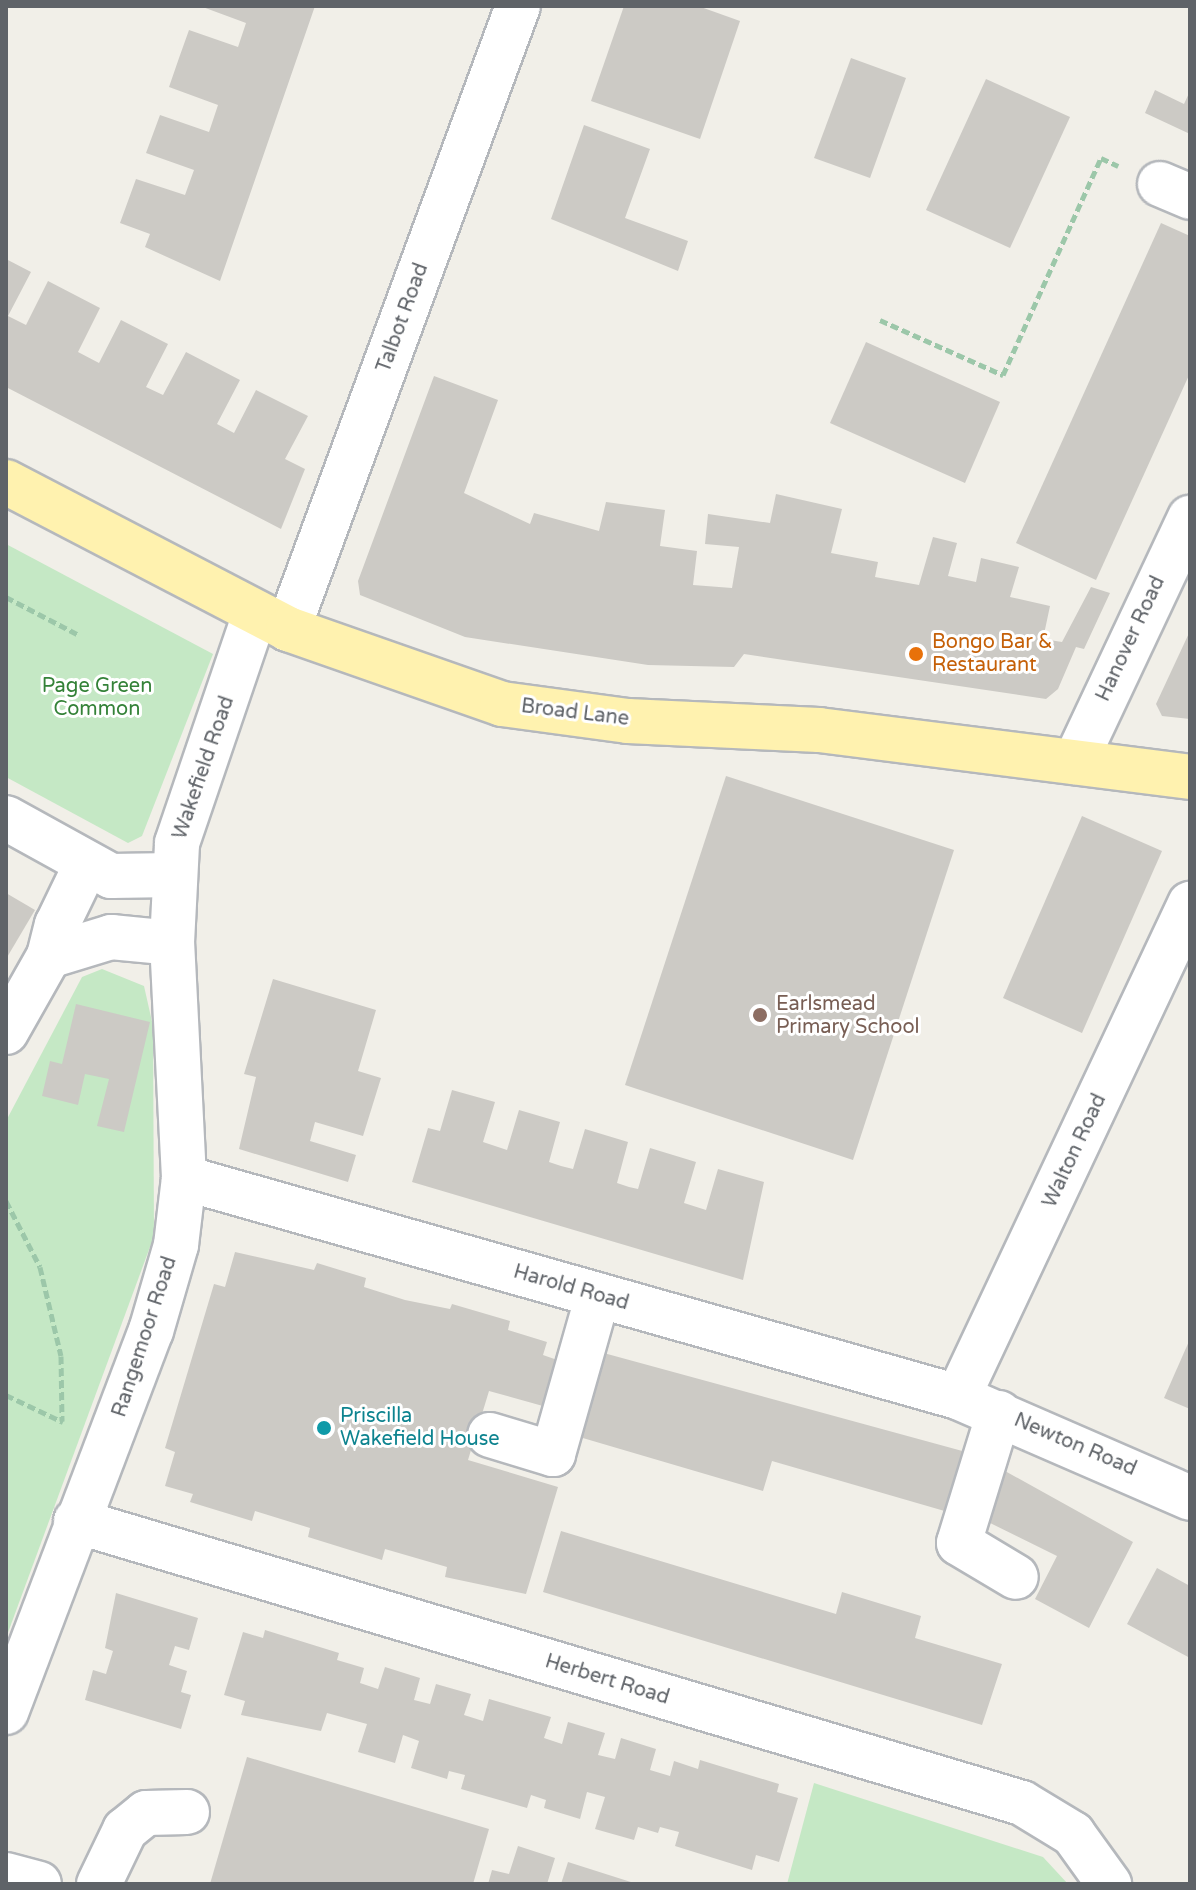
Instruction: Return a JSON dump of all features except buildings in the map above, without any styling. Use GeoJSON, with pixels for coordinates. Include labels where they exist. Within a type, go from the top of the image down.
{"type":"FeatureCollection","features":[{"type":"Feature","properties":{"kind":"main road","name":"Broad Lane"},"geometry":{"type":"LineString","coordinates":[[6,482],[272,621],[502,704],[540,710],[819,730],[1190,777]]}},
{"type":"Feature","properties":{"kind":"street","name":"Talbot Road"},"geometry":{"type":"LineString","coordinates":[[272,621],[518,6]]}},
{"type":"Feature","properties":{"kind":"street","name":"Hanover Road"},"geometry":{"type":"LineString","coordinates":[[1075,762],[1190,518]]}},
{"type":"Feature","properties":{"kind":"street","name":"Wakefield Road"},"geometry":{"type":"LineString","coordinates":[[172,943],[174,875],[184,814],[272,621]]}},
{"type":"Feature","properties":{"kind":"street"},"geometry":{"type":"LineString","coordinates":[[6,818],[86,865],[111,876],[174,875]]}},
{"type":"Feature","properties":{"kind":"street"},"geometry":{"type":"LineString","coordinates":[[6,1032],[49,956],[57,925],[86,865]]}},
{"type":"Feature","properties":{"kind":"street","name":"Walton Road"},"geometry":{"type":"LineString","coordinates":[[958,1397],[1190,904]]}},
{"type":"Feature","properties":{"kind":"street"},"geometry":{"type":"LineString","coordinates":[[49,956],[111,937],[172,943]]}},
{"type":"Feature","properties":{"kind":"street","name":"Rangemoor Road"},"geometry":{"type":"LineString","coordinates":[[6,1712],[76,1521],[110,1442],[176,1245],[184,1178],[172,943]]}},
{"type":"Feature","properties":{"kind":"street","name":"Harold Road"},"geometry":{"type":"LineString","coordinates":[[184,1178],[958,1397]]}},
{"type":"Feature","properties":{"kind":"street"},"geometry":{"type":"LineString","coordinates":[[490,1435],[553,1454],[598,1295]]}},
{"type":"Feature","properties":{"kind":"street","name":"Newton Road"},"geometry":{"type":"LineString","coordinates":[[958,1397],[1190,1498]]}},
{"type":"Feature","properties":{"kind":"street"},"geometry":{"type":"LineString","coordinates":[[999,1413],[959,1543],[1016,1577]]}},
{"type":"Feature","properties":{"kind":"street","name":"Herbert Road"},"geometry":{"type":"LineString","coordinates":[[76,1521],[1022,1803],[1073,1834],[1109,1884]]}},
{"type":"Feature","properties":{"kind":"street"},"geometry":{"type":"LineString","coordinates":[[99,1884],[125,1830],[146,1813],[187,1812]]}},
{"type":"Feature","properties":{"kind":"street"},"geometry":{"type":"LineString","coordinates":[[6,1875],[39,1884]]}},
{"type":"Feature","properties":{"kind":"path"},"geometry":{"type":"LineString","coordinates":[[880,320],[1003,375],[1101,158],[1175,191]]}},
{"type":"Feature","properties":{"kind":"path"},"geometry":{"type":"LineString","coordinates":[[6,597],[77,634]]}},
{"type":"Feature","properties":{"kind":"path"},"geometry":{"type":"LineString","coordinates":[[6,1201],[40,1267],[61,1356],[62,1421]]}},
{"type":"Feature","properties":{"kind":"path"},"geometry":{"type":"LineString","coordinates":[[6,1395],[110,1442]]}},
{"type":"Feature","properties":{"kind":"green space","name":"Page Green Common"},"geometry":{"type":"Polygon","coordinates":[[[6,544],[213,654],[142,836],[128,843],[6,777],[6,544]]]}},
{"type":"Feature","properties":{"kind":"green space"},"geometry":{"type":"Polygon","coordinates":[[[102,969],[144,986],[153,1026],[154,1236],[6,1638],[6,1121],[82,977],[102,969]]]}},
{"type":"Feature","properties":{"kind":"green space"},"geometry":{"type":"Polygon","coordinates":[[[814,1783],[1043,1857],[1068,1884],[787,1884],[814,1783]]]}},
{"type":"Feature","properties":{"kind":"place","name":"Bongo Bar & Restaurant"},"geometry":{"type":"Point","coordinates":[916,654]}},
{"type":"Feature","properties":{"kind":"place","name":"Earlsmead Primary School"},"geometry":{"type":"Point","coordinates":[760,1015]}},
{"type":"Feature","properties":{"kind":"place","name":"Priscilla Wakefield House"},"geometry":{"type":"Point","coordinates":[324,1428]}}]}
